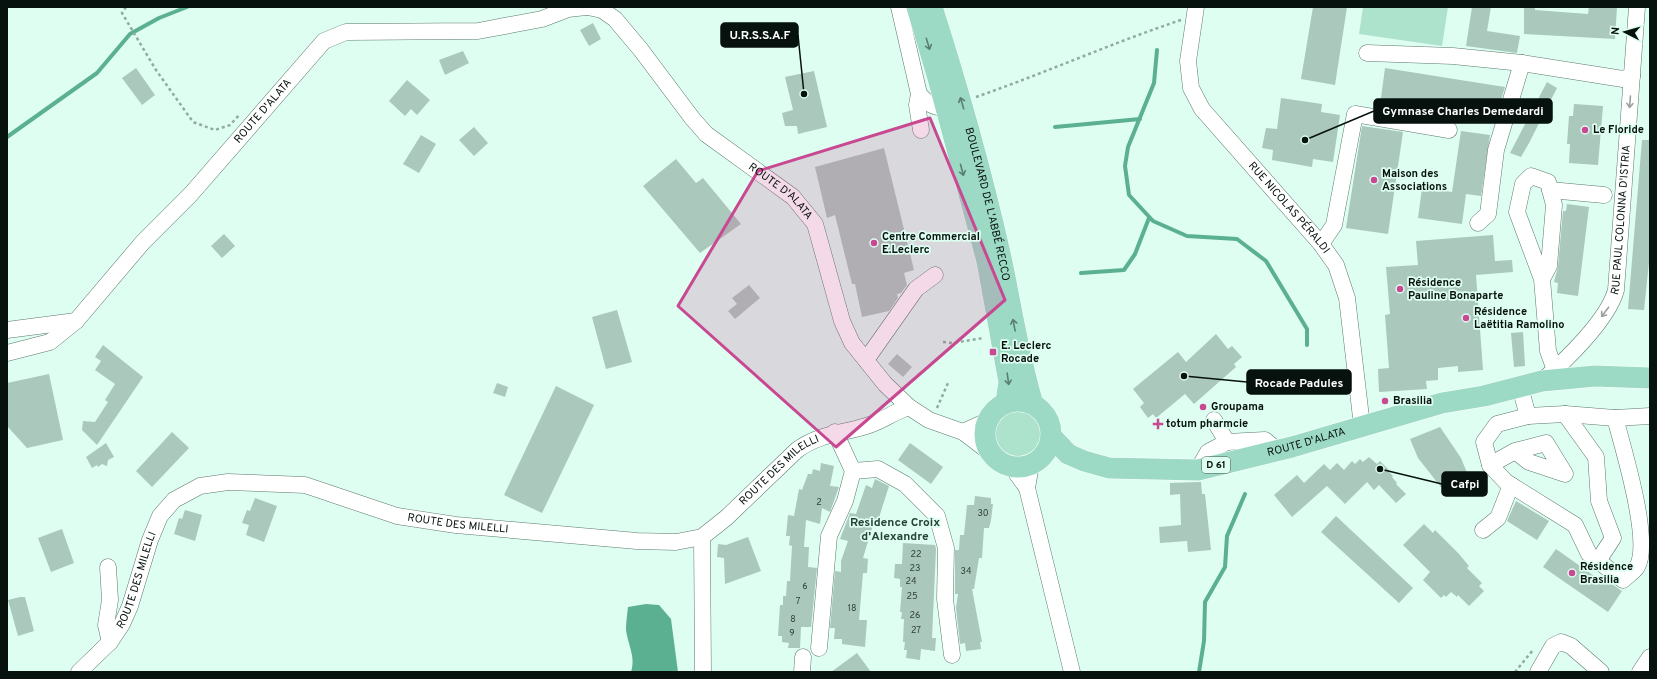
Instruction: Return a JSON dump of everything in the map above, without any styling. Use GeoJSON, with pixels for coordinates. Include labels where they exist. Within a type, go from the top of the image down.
{"type":"FeatureCollection","features":[{"type":"Feature","properties":{"kind":"main road","name":"BOULEVARD DE L'ABBÉ RECCO"},"geometry":{"type":"LineString","coordinates":[[917,7],[987,261],[1009,382],[1006,402]]}},
{"type":"Feature","properties":{"kind":"main road","name":"BOULEVARD DE L'ABBÉ RECCO"},"geometry":{"type":"LineString","coordinates":[[932,7],[978,160],[1000,254],[1025,380],[1033,404]]}},
{"type":"Feature","properties":{"kind":"main road","name":"ROUTE D'ALATA"},"geometry":{"type":"LineString","coordinates":[[1035,455],[1068,454],[1084,462],[1109,468],[1198,470],[1278,451],[1442,402],[1484,396],[1520,387],[1548,375],[1650,378]]}},
{"type":"Feature","properties":{"kind":"main road"},"geometry":{"type":"LineString","coordinates":[[1015,400],[1033,404],[1047,417],[1050,426],[1035,455],[999,461],[988,450],[985,441],[984,431],[987,421],[998,407],[1006,402],[1015,400]]}},
{"type":"Feature","properties":{"kind":"street","name":"ROUTE D'ALATA"},"geometry":{"type":"LineString","coordinates":[[7,353],[50,342],[76,321],[143,242],[196,188],[324,42],[346,32],[478,31],[542,19],[568,10],[587,7],[602,10],[615,19],[706,134],[793,197],[815,224],[842,321],[852,343],[884,384],[909,407],[929,420],[962,432],[988,450]]}},
{"type":"Feature","properties":{"kind":"street"},"geometry":{"type":"LineString","coordinates":[[899,7],[919,94],[917,105],[921,130]]}},
{"type":"Feature","properties":{"kind":"street","name":"RUE PAUL COLONNA D'ISTRIA"},"geometry":{"type":"LineString","coordinates":[[1548,375],[1566,360],[1613,301],[1616,290],[1637,7]]}},
{"type":"Feature","properties":{"kind":"street","name":"RUE NICOLAS PÉRALDI"},"geometry":{"type":"LineString","coordinates":[[1195,13],[1188,61],[1191,88],[1202,110],[1321,244],[1336,265],[1347,298],[1362,426]]}},
{"type":"Feature","properties":{"kind":"street"},"geometry":{"type":"LineString","coordinates":[[1367,53],[1453,56],[1522,63],[1624,79],[1632,76]]}},
{"type":"Feature","properties":{"kind":"street"},"geometry":{"type":"LineString","coordinates":[[1478,223],[1488,214],[1496,150],[1522,63]]}},
{"type":"Feature","properties":{"kind":"street"},"geometry":{"type":"LineString","coordinates":[[919,94],[926,102],[933,106],[946,108]]}},
{"type":"Feature","properties":{"kind":"street"},"geometry":{"type":"LineString","coordinates":[[1321,244],[1334,225],[1355,114],[1449,130]]}},
{"type":"Feature","properties":{"kind":"street"},"geometry":{"type":"LineString","coordinates":[[1542,279],[1549,266],[1554,205],[1548,182],[1532,176],[1523,184],[1517,212],[1542,279],[1548,351],[1548,375]]}},
{"type":"Feature","properties":{"kind":"street"},"geometry":{"type":"LineString","coordinates":[[1550,190],[1604,195]]}},
{"type":"Feature","properties":{"kind":"street"},"geometry":{"type":"LineString","coordinates":[[866,360],[916,289],[935,275]]}},
{"type":"Feature","properties":{"kind":"street"},"geometry":{"type":"LineString","coordinates":[[7,330],[76,321]]}},
{"type":"Feature","properties":{"kind":"street"},"geometry":{"type":"LineString","coordinates":[[1520,387],[1528,416]]}},
{"type":"Feature","properties":{"kind":"street","name":"ROUTE DES MILELLI"},"geometry":{"type":"LineString","coordinates":[[79,672],[110,642],[122,624],[130,606],[150,540],[160,516],[174,500],[200,486],[228,482],[305,485],[397,516],[456,525],[637,541],[676,542],[702,537],[726,518],[797,450],[808,442],[835,432],[872,424],[909,407]]}},
{"type":"Feature","properties":{"kind":"street"},"geometry":{"type":"LineString","coordinates":[[1565,414],[1596,457],[1600,501],[1613,538],[1598,561]]}},
{"type":"Feature","properties":{"kind":"street"},"geometry":{"type":"LineString","coordinates":[[1615,418],[1633,486],[1642,547],[1637,567],[1623,580],[1589,554],[1575,525],[1511,485],[1490,465],[1484,442],[1497,424],[1528,416],[1565,414],[1615,418],[1650,416]]}},
{"type":"Feature","properties":{"kind":"street"},"geometry":{"type":"LineString","coordinates":[[1214,420],[1226,442]]}},
{"type":"Feature","properties":{"kind":"street"},"geometry":{"type":"LineString","coordinates":[[962,432],[987,421]]}},
{"type":"Feature","properties":{"kind":"street"},"geometry":{"type":"LineString","coordinates":[[819,648],[829,536],[845,501],[853,472],[835,432]]}},
{"type":"Feature","properties":{"kind":"street"},"geometry":{"type":"LineString","coordinates":[[1198,470],[1208,452],[1226,442],[1265,440],[1278,451]]}},
{"type":"Feature","properties":{"kind":"street"},"geometry":{"type":"LineString","coordinates":[[1490,465],[1515,451]]}},
{"type":"Feature","properties":{"kind":"street"},"geometry":{"type":"LineString","coordinates":[[1035,455],[1027,488],[1072,672]]}},
{"type":"Feature","properties":{"kind":"street"},"geometry":{"type":"LineString","coordinates":[[853,472],[878,469],[905,484],[937,516],[946,548],[945,599],[952,655]]}},
{"type":"Feature","properties":{"kind":"street"},"geometry":{"type":"LineString","coordinates":[[1483,530],[1498,518],[1511,485]]}},
{"type":"Feature","properties":{"kind":"street"},"geometry":{"type":"LineString","coordinates":[[702,537],[703,672]]}},
{"type":"Feature","properties":{"kind":"street"},"geometry":{"type":"LineString","coordinates":[[108,567],[110,600],[106,625],[110,642]]}},
{"type":"Feature","properties":{"kind":"street"},"geometry":{"type":"LineString","coordinates":[[1538,672],[1553,646],[1561,642],[1571,646],[1601,672]]}},
{"type":"Feature","properties":{"kind":"street"},"geometry":{"type":"LineString","coordinates":[[1640,672],[1650,657]]}},
{"type":"Feature","properties":{"kind":"path"},"geometry":{"type":"LineString","coordinates":[[126,7],[122,13],[156,70],[193,122],[215,130],[230,125],[237,116],[244,112]]}},
{"type":"Feature","properties":{"kind":"path"},"geometry":{"type":"LineString","coordinates":[[972,99],[1041,74],[1134,36],[1188,18],[1195,13]]}},
{"type":"Feature","properties":{"kind":"path"},"geometry":{"type":"LineString","coordinates":[[943,342],[952,343],[990,337]]}},
{"type":"Feature","properties":{"kind":"path"},"geometry":{"type":"LineString","coordinates":[[935,412],[948,383]]}},
{"type":"Feature","properties":{"kind":"highlighted area"},"geometry":{"type":"Polygon","coordinates":[[[930,118],[1005,300],[836,447],[678,306],[758,171],[930,118]]]}},
{"type":"Feature","properties":{"kind":"shaded area"},"geometry":{"type":"Polygon","coordinates":[[[1363,7],[1448,7],[1442,46],[1359,34],[1363,7]]]}},
{"type":"Feature","properties":{"kind":"shaded area"},"geometry":{"type":"Polygon","coordinates":[[[1017,410],[1031,414],[1038,421],[1042,435],[1038,449],[1031,456],[1017,460],[1003,456],[996,449],[992,435],[996,421],[1003,414],[1017,410]]]}},
{"type":"Feature","properties":{"kind":"shaded area"},"geometry":{"type":"Polygon","coordinates":[[[646,604],[659,605],[671,619],[678,672],[631,672],[633,661],[626,630],[628,607],[646,604]]]}},
{"type":"Feature","properties":{"kind":"building"},"geometry":{"type":"Polygon","coordinates":[[[1313,7],[1347,7],[1335,85],[1301,79],[1313,7]]]}},
{"type":"Feature","properties":{"kind":"building"},"geometry":{"type":"Polygon","coordinates":[[[1472,7],[1491,7],[1487,31],[1520,36],[1517,53],[1466,46],[1472,7]]]}},
{"type":"Feature","properties":{"kind":"building"},"geometry":{"type":"Polygon","coordinates":[[[1524,7],[1535,7],[1535,10],[1588,14],[1589,7],[1617,7],[1615,39],[1524,34],[1524,7]]]}},
{"type":"Feature","properties":{"kind":"building"},"geometry":{"type":"Polygon","coordinates":[[[593,23],[601,39],[589,46],[580,30],[593,23]]]}},
{"type":"Feature","properties":{"kind":"building"},"geometry":{"type":"Polygon","coordinates":[[[463,51],[469,63],[445,75],[439,60],[463,51]]]}},
{"type":"Feature","properties":{"kind":"building"},"geometry":{"type":"Polygon","coordinates":[[[136,68],[155,95],[142,105],[122,78],[136,68]]]}},
{"type":"Feature","properties":{"kind":"building"},"geometry":{"type":"Polygon","coordinates":[[[1385,68],[1505,87],[1496,115],[1381,98],[1385,68]]]}},
{"type":"Feature","properties":{"kind":"building"},"geometry":{"type":"Polygon","coordinates":[[[814,71],[827,127],[798,134],[797,126],[785,126],[782,113],[793,110],[785,77],[814,71]]]}},
{"type":"Feature","properties":{"kind":"building"},"geometry":{"type":"Polygon","coordinates":[[[407,80],[430,100],[417,115],[411,109],[405,116],[389,101],[407,80]]]}},
{"type":"Feature","properties":{"kind":"building"},"geometry":{"type":"Polygon","coordinates":[[[1547,82],[1557,88],[1529,143],[1521,157],[1510,153],[1547,82]]]}},
{"type":"Feature","properties":{"kind":"building"},"geometry":{"type":"Polygon","coordinates":[[[1281,98],[1322,104],[1321,112],[1340,115],[1333,162],[1313,159],[1312,167],[1272,160],[1273,150],[1262,148],[1266,128],[1277,129],[1281,98]]]}},
{"type":"Feature","properties":{"kind":"building","name":"Le Floride"},"geometry":{"type":"Polygon","coordinates":[[[1574,104],[1603,106],[1598,165],[1569,163],[1570,144],[1567,144],[1569,116],[1573,116],[1574,104]]]}},
{"type":"Feature","properties":{"kind":"building","name":"Maison des Associations"},"geometry":{"type":"Polygon","coordinates":[[[1362,126],[1403,132],[1388,234],[1346,228],[1362,126]]]}},
{"type":"Feature","properties":{"kind":"building"},"geometry":{"type":"Polygon","coordinates":[[[474,127],[488,143],[474,156],[459,140],[474,127]]]}},
{"type":"Feature","properties":{"kind":"building"},"geometry":{"type":"Polygon","coordinates":[[[1461,131],[1490,135],[1481,196],[1466,194],[1462,224],[1418,218],[1422,188],[1452,192],[1461,131]]]}},
{"type":"Feature","properties":{"kind":"building"},"geometry":{"type":"Polygon","coordinates":[[[421,135],[436,144],[419,173],[403,164],[421,135]]]}},
{"type":"Feature","properties":{"kind":"building"},"geometry":{"type":"Polygon","coordinates":[[[1642,140],[1650,140],[1650,253],[1644,310],[1628,309],[1642,140]]]}},
{"type":"Feature","properties":{"kind":"building","name":"Centre Commercial E.Leclerc"},"geometry":{"type":"Polygon","coordinates":[[[884,148],[914,270],[904,273],[907,285],[901,293],[897,294],[898,298],[889,311],[862,317],[855,284],[852,284],[835,215],[827,218],[815,167],[884,148]]]}},
{"type":"Feature","properties":{"kind":"building"},"geometry":{"type":"Polygon","coordinates":[[[676,159],[696,183],[703,178],[741,224],[700,253],[643,186],[676,159]]]}},
{"type":"Feature","properties":{"kind":"building"},"geometry":{"type":"Polygon","coordinates":[[[1567,204],[1589,207],[1578,296],[1557,293],[1558,283],[1554,282],[1558,267],[1563,211],[1566,211],[1567,204]]]}},
{"type":"Feature","properties":{"kind":"building"},"geometry":{"type":"Polygon","coordinates":[[[224,234],[235,246],[222,258],[211,246],[224,234]]]}},
{"type":"Feature","properties":{"kind":"building"},"geometry":{"type":"Polygon","coordinates":[[[1493,235],[1495,261],[1512,260],[1513,272],[1476,275],[1483,370],[1458,372],[1458,366],[1438,368],[1438,380],[1426,381],[1427,389],[1379,392],[1378,369],[1389,368],[1385,315],[1390,314],[1386,267],[1418,265],[1416,241],[1493,235]]]}},
{"type":"Feature","properties":{"kind":"building"},"geometry":{"type":"Polygon","coordinates":[[[749,285],[760,298],[735,319],[728,311],[737,304],[732,298],[749,285]]]}},
{"type":"Feature","properties":{"kind":"building"},"geometry":{"type":"Polygon","coordinates":[[[617,310],[632,362],[606,369],[592,317],[617,310]]]}},
{"type":"Feature","properties":{"kind":"building"},"geometry":{"type":"Polygon","coordinates":[[[1523,332],[1525,366],[1514,367],[1511,333],[1523,332]]]}},
{"type":"Feature","properties":{"kind":"building"},"geometry":{"type":"Polygon","coordinates":[[[1216,334],[1228,349],[1232,346],[1242,357],[1234,364],[1236,367],[1194,404],[1185,394],[1156,418],[1153,414],[1148,418],[1140,407],[1144,403],[1133,389],[1178,352],[1186,362],[1216,334]]]}},
{"type":"Feature","properties":{"kind":"building"},"geometry":{"type":"Polygon","coordinates":[[[103,345],[143,377],[97,445],[82,430],[83,421],[95,422],[108,402],[105,400],[115,384],[95,370],[101,361],[95,357],[103,345]]]}},
{"type":"Feature","properties":{"kind":"building"},"geometry":{"type":"Polygon","coordinates":[[[897,354],[912,367],[903,377],[888,364],[897,354]]]}},
{"type":"Feature","properties":{"kind":"building"},"geometry":{"type":"Polygon","coordinates":[[[49,374],[63,440],[27,448],[7,426],[7,383],[49,374]]]}},
{"type":"Feature","properties":{"kind":"building"},"geometry":{"type":"Polygon","coordinates":[[[497,383],[508,387],[505,397],[493,393],[497,383]]]}},
{"type":"Feature","properties":{"kind":"building"},"geometry":{"type":"Polygon","coordinates":[[[556,386],[594,405],[542,513],[504,495],[556,386]]]}},
{"type":"Feature","properties":{"kind":"building"},"geometry":{"type":"Polygon","coordinates":[[[1440,427],[1461,458],[1470,480],[1444,491],[1418,458],[1410,439],[1440,427]]]}},
{"type":"Feature","properties":{"kind":"building"},"geometry":{"type":"Polygon","coordinates":[[[172,432],[189,448],[152,487],[136,471],[172,432]]]}},
{"type":"Feature","properties":{"kind":"building"},"geometry":{"type":"Polygon","coordinates":[[[106,443],[114,457],[108,460],[107,466],[102,464],[98,467],[97,465],[92,468],[86,457],[106,443]]]}},
{"type":"Feature","properties":{"kind":"building"},"geometry":{"type":"Polygon","coordinates":[[[910,443],[943,467],[931,484],[898,460],[910,443]]]}},
{"type":"Feature","properties":{"kind":"building"},"geometry":{"type":"Polygon","coordinates":[[[1369,457],[1377,464],[1380,461],[1389,470],[1388,471],[1397,483],[1396,484],[1406,494],[1396,503],[1379,485],[1374,490],[1367,482],[1345,504],[1327,486],[1292,517],[1274,495],[1297,475],[1304,483],[1324,464],[1330,470],[1337,463],[1344,470],[1352,461],[1355,464],[1360,459],[1363,462],[1369,457]]]}},
{"type":"Feature","properties":{"kind":"building"},"geometry":{"type":"Polygon","coordinates":[[[821,463],[834,466],[830,486],[839,487],[830,512],[822,508],[820,524],[806,520],[804,547],[809,547],[808,567],[817,568],[811,627],[801,627],[800,648],[788,648],[789,643],[782,642],[782,636],[778,636],[780,605],[783,605],[783,596],[786,596],[787,581],[790,581],[792,546],[789,545],[790,536],[786,536],[788,515],[794,516],[799,489],[802,490],[808,474],[812,474],[813,469],[820,471],[821,463]]]}},
{"type":"Feature","properties":{"kind":"building"},"geometry":{"type":"Polygon","coordinates":[[[875,479],[889,486],[876,527],[873,525],[863,558],[868,559],[867,573],[863,573],[859,620],[867,620],[865,647],[842,644],[842,639],[834,639],[835,628],[830,628],[835,571],[841,572],[841,561],[848,541],[840,539],[850,513],[856,514],[866,485],[872,488],[875,479]]]}},
{"type":"Feature","properties":{"kind":"building"},"geometry":{"type":"Polygon","coordinates":[[[1201,482],[1202,494],[1205,494],[1211,550],[1188,552],[1187,541],[1160,543],[1159,527],[1181,525],[1180,494],[1170,495],[1170,483],[1201,482]]]}},
{"type":"Feature","properties":{"kind":"building"},"geometry":{"type":"Polygon","coordinates":[[[975,496],[991,498],[991,504],[993,504],[989,528],[984,528],[982,558],[979,558],[974,589],[972,589],[982,642],[980,642],[981,649],[966,651],[965,643],[960,644],[956,608],[958,594],[955,594],[955,550],[959,550],[960,535],[964,535],[967,505],[974,505],[975,496]]]}},
{"type":"Feature","properties":{"kind":"building"},"geometry":{"type":"Polygon","coordinates":[[[255,498],[277,506],[264,542],[246,535],[249,525],[242,523],[247,510],[250,511],[255,498]]]}},
{"type":"Feature","properties":{"kind":"building"},"geometry":{"type":"Polygon","coordinates":[[[1516,501],[1549,521],[1537,540],[1507,521],[1516,501]]]}},
{"type":"Feature","properties":{"kind":"building"},"geometry":{"type":"Polygon","coordinates":[[[185,510],[202,515],[195,541],[174,534],[179,518],[182,519],[185,510]]]}},
{"type":"Feature","properties":{"kind":"building"},"geometry":{"type":"Polygon","coordinates":[[[1336,516],[1413,588],[1399,603],[1321,532],[1336,516]]]}},
{"type":"Feature","properties":{"kind":"building"},"geometry":{"type":"Polygon","coordinates":[[[1424,524],[1433,533],[1435,530],[1459,554],[1469,566],[1467,568],[1482,583],[1479,586],[1484,591],[1469,606],[1458,595],[1457,597],[1451,592],[1446,597],[1444,595],[1441,598],[1423,580],[1430,572],[1403,545],[1424,524]]]}},
{"type":"Feature","properties":{"kind":"building"},"geometry":{"type":"Polygon","coordinates":[[[62,529],[74,563],[51,572],[38,538],[62,529]]]}},
{"type":"Feature","properties":{"kind":"building"},"geometry":{"type":"Polygon","coordinates":[[[748,537],[761,571],[725,584],[724,558],[717,557],[718,544],[726,545],[748,537]]]}},
{"type":"Feature","properties":{"kind":"building"},"geometry":{"type":"Polygon","coordinates":[[[903,543],[935,545],[936,549],[932,638],[936,638],[935,651],[921,649],[920,660],[906,658],[907,650],[904,650],[904,619],[901,619],[902,612],[900,612],[902,587],[900,587],[900,579],[894,578],[895,564],[902,564],[903,543]]]}},
{"type":"Feature","properties":{"kind":"building","name":"Résidence Brasilia"},"geometry":{"type":"Polygon","coordinates":[[[1556,549],[1604,583],[1606,580],[1622,591],[1608,612],[1543,567],[1556,549]]]}},
{"type":"Feature","properties":{"kind":"building"},"geometry":{"type":"Polygon","coordinates":[[[25,597],[34,631],[18,636],[8,600],[25,597]]]}},
{"type":"Feature","properties":{"kind":"building"},"geometry":{"type":"Polygon","coordinates":[[[857,653],[871,672],[831,672],[857,653]]]}},
{"type":"Feature","properties":{"kind":"waterway"},"geometry":{"type":"LineString","coordinates":[[7,137],[97,73],[130,34],[159,18],[187,7]]}},
{"type":"Feature","properties":{"kind":"waterway"},"geometry":{"type":"LineString","coordinates":[[1157,50],[1154,83],[1128,147],[1125,166],[1129,195],[1153,221],[1187,236],[1237,239],[1266,261],[1307,329],[1307,345]]}},
{"type":"Feature","properties":{"kind":"waterway"},"geometry":{"type":"LineString","coordinates":[[1055,127],[1140,119]]}},
{"type":"Feature","properties":{"kind":"waterway"},"geometry":{"type":"LineString","coordinates":[[1081,273],[1124,270],[1135,254],[1149,218]]}},
{"type":"Feature","properties":{"kind":"waterway"},"geometry":{"type":"LineString","coordinates":[[1199,672],[1204,641],[1205,602],[1225,567],[1227,536],[1245,494]]}},
{"type":"Feature","properties":{"kind":"place","name":"U.R.S.S.A.F"},"geometry":{"type":"Point","coordinates":[804,94]}},
{"type":"Feature","properties":{"kind":"place","name":"Le Floride"},"geometry":{"type":"Point","coordinates":[1585,130]}},
{"type":"Feature","properties":{"kind":"place","name":"Gymnase Charles Demedardi"},"geometry":{"type":"Point","coordinates":[1305,140]}},
{"type":"Feature","properties":{"kind":"place","name":"Maison des Associations"},"geometry":{"type":"Point","coordinates":[1374,180]}},
{"type":"Feature","properties":{"kind":"place","name":"Centre Commercial E.Leclerc"},"geometry":{"type":"Point","coordinates":[874,243]}},
{"type":"Feature","properties":{"kind":"place","name":"Résidence Pauline Bonaparte"},"geometry":{"type":"Point","coordinates":[1400,289]}},
{"type":"Feature","properties":{"kind":"place","name":"Résidence Laëtitia Ramolino"},"geometry":{"type":"Point","coordinates":[1466,318]}},
{"type":"Feature","properties":{"kind":"place","name":"E. Leclerc Rocade"},"geometry":{"type":"Point","coordinates":[993,352]}},
{"type":"Feature","properties":{"kind":"place","name":"Rocade Padules"},"geometry":{"type":"Point","coordinates":[1184,376]}},
{"type":"Feature","properties":{"kind":"place","name":"Brasilia"},"geometry":{"type":"Point","coordinates":[1385,401]}},
{"type":"Feature","properties":{"kind":"place","name":"Groupama"},"geometry":{"type":"Point","coordinates":[1203,407]}},
{"type":"Feature","properties":{"kind":"place","name":"totum pharmcie"},"geometry":{"type":"Point","coordinates":[1158,424]}},
{"type":"Feature","properties":{"kind":"place","name":"Cafpi"},"geometry":{"type":"Point","coordinates":[1380,469]}},
{"type":"Feature","properties":{"kind":"place","name":"Résidence Brasilia"},"geometry":{"type":"Point","coordinates":[1572,573]}},
{"type":"Feature","properties":{"kind":"district","name":"Residence Croix d'Alexandre"},"geometry":{"type":"Point","coordinates":[895,530]}}]}
